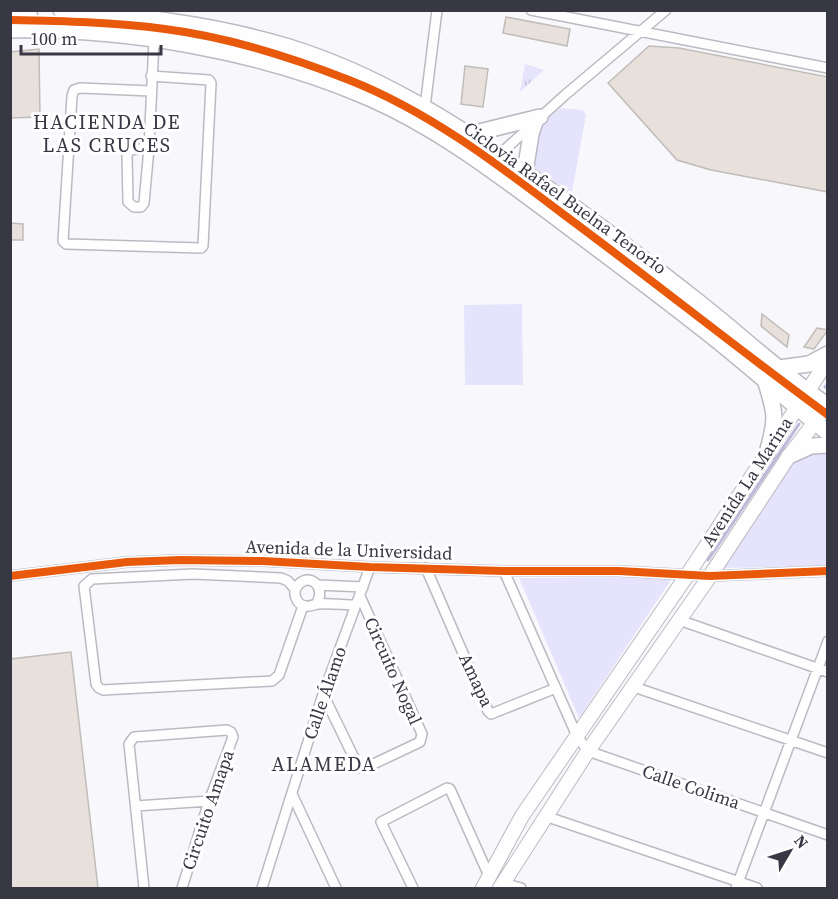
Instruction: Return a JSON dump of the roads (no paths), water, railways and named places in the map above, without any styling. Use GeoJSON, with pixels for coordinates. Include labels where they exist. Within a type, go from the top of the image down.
{"type":"FeatureCollection","features":[{"type":"Feature","properties":{"kind":"main road"},"geometry":{"type":"LineString","coordinates":[[10,11],[26,10]]}},
{"type":"Feature","properties":{"kind":"main road"},"geometry":{"type":"LineString","coordinates":[[62,10],[123,13],[167,19],[287,46],[335,64],[425,106],[471,134],[582,212],[827,406]]}},
{"type":"Feature","properties":{"kind":"main road"},"geometry":{"type":"LineString","coordinates":[[10,30],[154,40],[218,50],[331,84],[369,98],[424,127],[487,166],[718,342],[828,433]]}},
{"type":"Feature","properties":{"kind":"main road"},"geometry":{"type":"LineString","coordinates":[[471,134],[538,120]]}},
{"type":"Feature","properties":{"kind":"main road"},"geometry":{"type":"LineString","coordinates":[[525,172],[531,134],[538,120]]}},
{"type":"Feature","properties":{"kind":"main road"},"geometry":{"type":"LineString","coordinates":[[487,166],[500,154]]}},
{"type":"Feature","properties":{"kind":"main road"},"geometry":{"type":"LineString","coordinates":[[779,368],[809,364],[828,354]]}},
{"type":"Feature","properties":{"kind":"main road","name":"Avenida La Marina"},"geometry":{"type":"LineString","coordinates":[[486,882],[522,816],[688,574],[828,360]]}},
{"type":"Feature","properties":{"kind":"main road"},"geometry":{"type":"LineString","coordinates":[[765,380],[775,413],[767,453]]}},
{"type":"Feature","properties":{"kind":"main road","name":"Avenida La Marina"},"geometry":{"type":"LineString","coordinates":[[502,886],[588,751],[710,576],[789,456],[827,406]]}},
{"type":"Feature","properties":{"kind":"main road"},"geometry":{"type":"LineString","coordinates":[[789,456],[811,446],[828,445]]}},
{"type":"Feature","properties":{"kind":"street"},"geometry":{"type":"LineString","coordinates":[[32,10],[33,30]]}},
{"type":"Feature","properties":{"kind":"street"},"geometry":{"type":"LineString","coordinates":[[425,106],[437,10]]}},
{"type":"Feature","properties":{"kind":"street"},"geometry":{"type":"LineString","coordinates":[[531,10],[828,68]]}},
{"type":"Feature","properties":{"kind":"street"},"geometry":{"type":"LineString","coordinates":[[500,154],[666,10]]}},
{"type":"Feature","properties":{"kind":"street"},"geometry":{"type":"LineString","coordinates":[[149,148],[130,150],[127,155],[128,202],[134,207],[141,207],[144,202],[149,148],[154,40]]}},
{"type":"Feature","properties":{"kind":"street"},"geometry":{"type":"LineString","coordinates":[[151,76],[211,83],[203,246],[201,248],[66,244],[63,241],[74,90],[80,88],[151,91]]}},
{"type":"Feature","properties":{"kind":"street","name":"Avenida de la Universidad"},"geometry":{"type":"LineString","coordinates":[[10,576],[127,562],[180,560],[263,561],[504,571],[619,571],[688,574]]}},
{"type":"Feature","properties":{"kind":"street","name":"Calle Álamo"},"geometry":{"type":"LineString","coordinates":[[261,888],[323,694],[370,567]]}},
{"type":"Feature","properties":{"kind":"street","name":"Amapa"},"geometry":{"type":"LineString","coordinates":[[426,568],[491,714],[556,688]]}},
{"type":"Feature","properties":{"kind":"street"},"geometry":{"type":"LineString","coordinates":[[504,571],[577,736],[588,751]]}},
{"type":"Feature","properties":{"kind":"street"},"geometry":{"type":"LineString","coordinates":[[710,576],[828,571]]}},
{"type":"Feature","properties":{"kind":"street","name":"Avenida La Marina"},"geometry":{"type":"LineString","coordinates":[[688,574],[710,576]]}},
{"type":"Feature","properties":{"kind":"street"},"geometry":{"type":"LineString","coordinates":[[295,589],[288,581],[280,578],[226,575],[92,579],[84,586],[96,684],[104,690],[272,681],[279,675],[303,606]]}},
{"type":"Feature","properties":{"kind":"street"},"geometry":{"type":"LineString","coordinates":[[312,581],[318,585],[359,596],[310,607],[298,602],[295,589],[299,583],[312,581]]}},
{"type":"Feature","properties":{"kind":"street"},"geometry":{"type":"LineString","coordinates":[[316,604],[321,592],[318,585]]}},
{"type":"Feature","properties":{"kind":"street","name":"Circuito Nogal"},"geometry":{"type":"LineString","coordinates":[[323,694],[360,768],[365,768],[420,742],[422,738],[359,596]]}},
{"type":"Feature","properties":{"kind":"street"},"geometry":{"type":"LineString","coordinates":[[680,620],[828,672]]}},
{"type":"Feature","properties":{"kind":"street"},"geometry":{"type":"LineString","coordinates":[[737,885],[828,641]]}},
{"type":"Feature","properties":{"kind":"street"},"geometry":{"type":"LineString","coordinates":[[634,687],[828,753]]}},
{"type":"Feature","properties":{"kind":"street","name":"Circuito Amapa"},"geometry":{"type":"LineString","coordinates":[[144,888],[129,744],[134,737],[227,730],[233,737],[209,801],[182,888]]}},
{"type":"Feature","properties":{"kind":"street","name":"Calle Colima"},"geometry":{"type":"LineString","coordinates":[[588,751],[828,835]]}},
{"type":"Feature","properties":{"kind":"street"},"geometry":{"type":"LineString","coordinates":[[413,888],[381,822],[447,788],[450,789],[486,882]]}},
{"type":"Feature","properties":{"kind":"street"},"geometry":{"type":"LineString","coordinates":[[292,794],[336,888]]}},
{"type":"Feature","properties":{"kind":"street"},"geometry":{"type":"LineString","coordinates":[[136,806],[209,801]]}},
{"type":"Feature","properties":{"kind":"street"},"geometry":{"type":"LineString","coordinates":[[545,816],[737,885],[757,888]]}},
{"type":"Feature","properties":{"kind":"street"},"geometry":{"type":"LineString","coordinates":[[502,886],[521,888]]}},
{"type":"Feature","properties":{"kind":"waterway"},"geometry":{"type":"LineString","coordinates":[[825,387],[828,384]]}},
{"type":"Feature","properties":{"kind":"waterway"},"geometry":{"type":"LineString","coordinates":[[708,560],[799,424]]}},
{"type":"Feature","properties":{"kind":"district","name":"HACIENDA DE LAS CRUCES"},"geometry":{"type":"Point","coordinates":[107,134]}},
{"type":"Feature","properties":{"kind":"district","name":"ALAMEDA"},"geometry":{"type":"Point","coordinates":[324,764]}}]}
